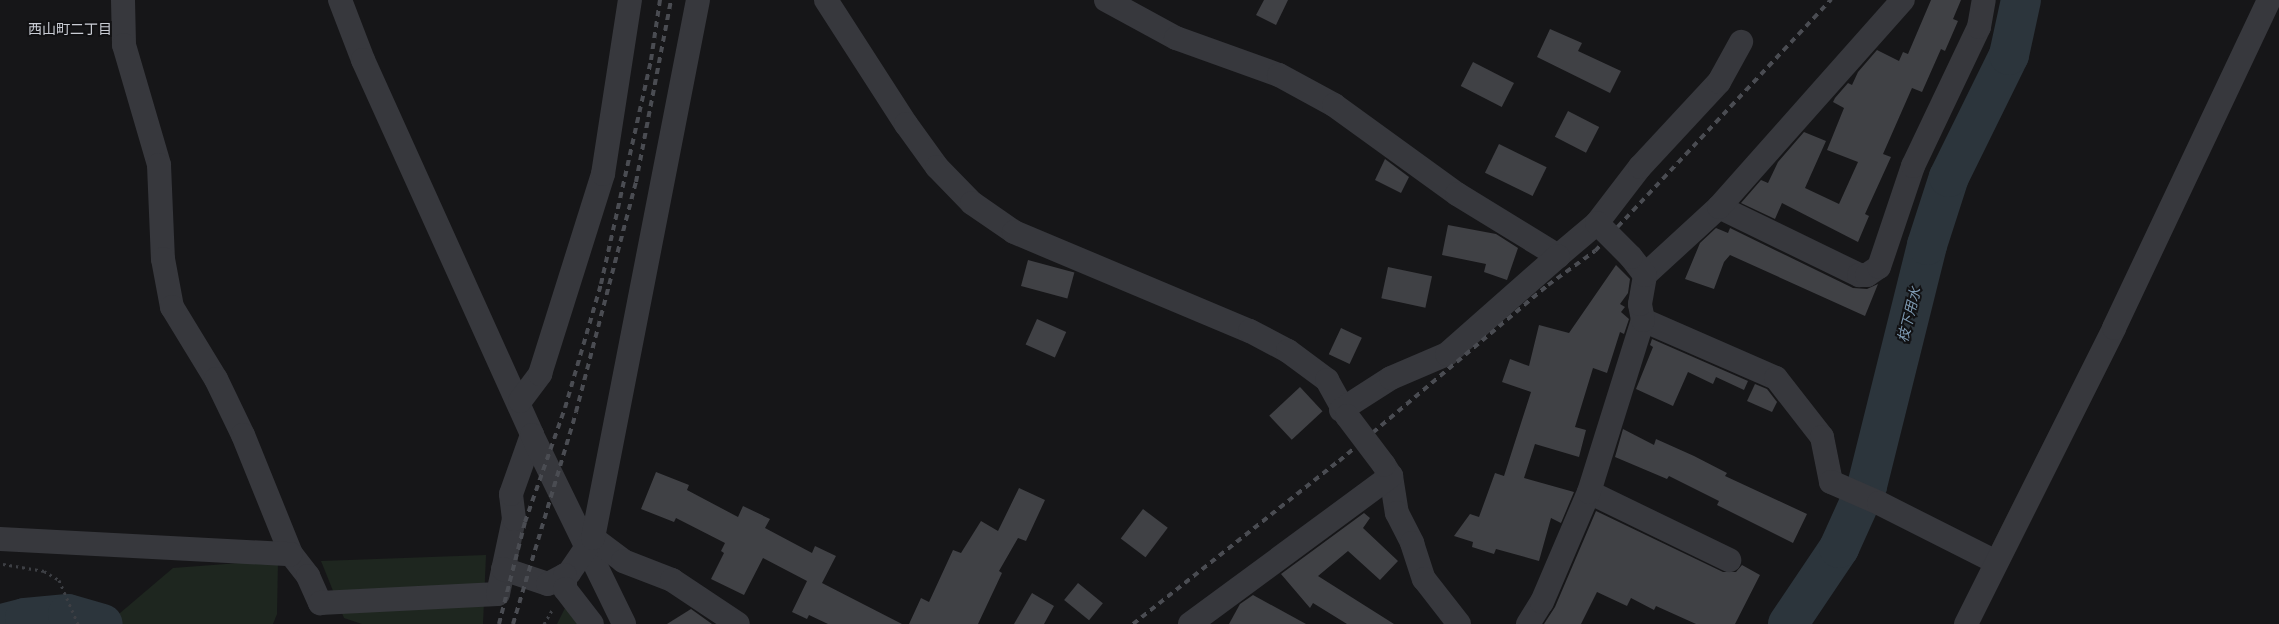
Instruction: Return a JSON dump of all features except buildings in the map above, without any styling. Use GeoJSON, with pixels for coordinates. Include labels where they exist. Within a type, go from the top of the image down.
{"type":"FeatureCollection","features":[{"type":"Feature","properties":{"kind":"street"},"geometry":{"type":"LineString","coordinates":[[123,0],[124,44],[159,165],[163,260],[172,307],[216,379],[243,435],[291,554],[308,576],[320,603],[498,594],[514,519],[511,494],[532,435]]}},
{"type":"Feature","properties":{"kind":"street"},"geometry":{"type":"LineString","coordinates":[[340,0],[363,60],[520,401],[532,435],[590,542],[624,624]]}},
{"type":"Feature","properties":{"kind":"street"},"geometry":{"type":"LineString","coordinates":[[520,401],[540,374],[602,174],[630,0]]}},
{"type":"Feature","properties":{"kind":"street"},"geometry":{"type":"LineString","coordinates":[[503,569],[548,584],[570,573],[590,542],[698,0]]}},
{"type":"Feature","properties":{"kind":"street"},"geometry":{"type":"LineString","coordinates":[[826,0],[906,124],[937,167],[972,203],[1014,232],[1250,331],[1288,351],[1327,380],[1344,413],[1387,470],[1397,514],[1412,543],[1424,579],[1459,624]]}},
{"type":"Feature","properties":{"kind":"street"},"geometry":{"type":"LineString","coordinates":[[1106,0],[1176,38],[1279,75],[1334,104],[1456,194],[1558,256]]}},
{"type":"Feature","properties":{"kind":"street"},"geometry":{"type":"LineString","coordinates":[[1638,266],[1719,207],[1903,0]]}},
{"type":"Feature","properties":{"kind":"street"},"geometry":{"type":"LineString","coordinates":[[1719,207],[1859,275],[1867,275],[1879,268],[1913,166],[1979,27],[1984,0]]}},
{"type":"Feature","properties":{"kind":"street"},"geometry":{"type":"LineString","coordinates":[[1966,624],[2114,328],[2270,0]]}},
{"type":"Feature","properties":{"kind":"street"},"geometry":{"type":"LineString","coordinates":[[1344,413],[1391,378],[1447,354],[1597,223],[1640,167],[1719,82],[1742,42]]}},
{"type":"Feature","properties":{"kind":"street"},"geometry":{"type":"LineString","coordinates":[[1528,624],[1542,602],[1589,492],[1643,320],[1640,304],[1638,266],[1597,223]]}},
{"type":"Feature","properties":{"kind":"street"},"geometry":{"type":"LineString","coordinates":[[1643,320],[1776,378],[1822,437],[1831,482],[1879,503],[1996,562]]}},
{"type":"Feature","properties":{"kind":"street"},"geometry":{"type":"LineString","coordinates":[[1190,624],[1387,470]]}},
{"type":"Feature","properties":{"kind":"street"},"geometry":{"type":"LineString","coordinates":[[1589,492],[1728,560]]}},
{"type":"Feature","properties":{"kind":"street"},"geometry":{"type":"LineString","coordinates":[[0,539],[291,554]]}},
{"type":"Feature","properties":{"kind":"street"},"geometry":{"type":"LineString","coordinates":[[590,542],[623,561],[672,580],[738,624]]}},
{"type":"Feature","properties":{"kind":"street"},"geometry":{"type":"LineString","coordinates":[[565,575],[565,589],[592,624]]}},
{"type":"Feature","properties":{"kind":"path"},"geometry":{"type":"LineString","coordinates":[[0,563],[44,571],[59,580],[78,624]]}},
{"type":"Feature","properties":{"kind":"shaded area"},"geometry":{"type":"Polygon","coordinates":[[[486,555],[483,624],[362,624],[344,618],[321,561],[486,555]]]}},
{"type":"Feature","properties":{"kind":"shaded area"},"geometry":{"type":"Polygon","coordinates":[[[278,560],[277,614],[273,624],[118,624],[113,619],[173,568],[278,560]]]}},
{"type":"Feature","properties":{"kind":"shaded area"},"geometry":{"type":"Polygon","coordinates":[[[569,600],[586,624],[557,624],[569,600]]]}},
{"type":"Feature","properties":{"kind":"waterway","name":"枝下用水"},"geometry":{"type":"LineString","coordinates":[[1788,624],[1839,548],[1867,486],[1927,245],[1949,177],[2009,55],[2021,0]]}},
{"type":"Feature","properties":{"kind":"waterway","name":"枝下用水"},"geometry":{"type":"LineString","coordinates":[[1,624],[25,618],[68,614],[103,624]]}},
{"type":"Feature","properties":{"kind":"railway"},"geometry":{"type":"LineString","coordinates":[[499,624],[525,522],[565,408],[601,284],[651,60],[660,0]]}},
{"type":"Feature","properties":{"kind":"railway"},"geometry":{"type":"LineString","coordinates":[[513,624],[576,412],[636,182],[671,0]]}},
{"type":"Feature","properties":{"kind":"railway"},"geometry":{"type":"LineString","coordinates":[[1133,624],[1339,461],[1548,285],[1595,251],[1831,0]]}},
{"type":"Feature","properties":{"kind":"district","name":"西山町二丁目"},"geometry":{"type":"Point","coordinates":[70,29]}}]}
